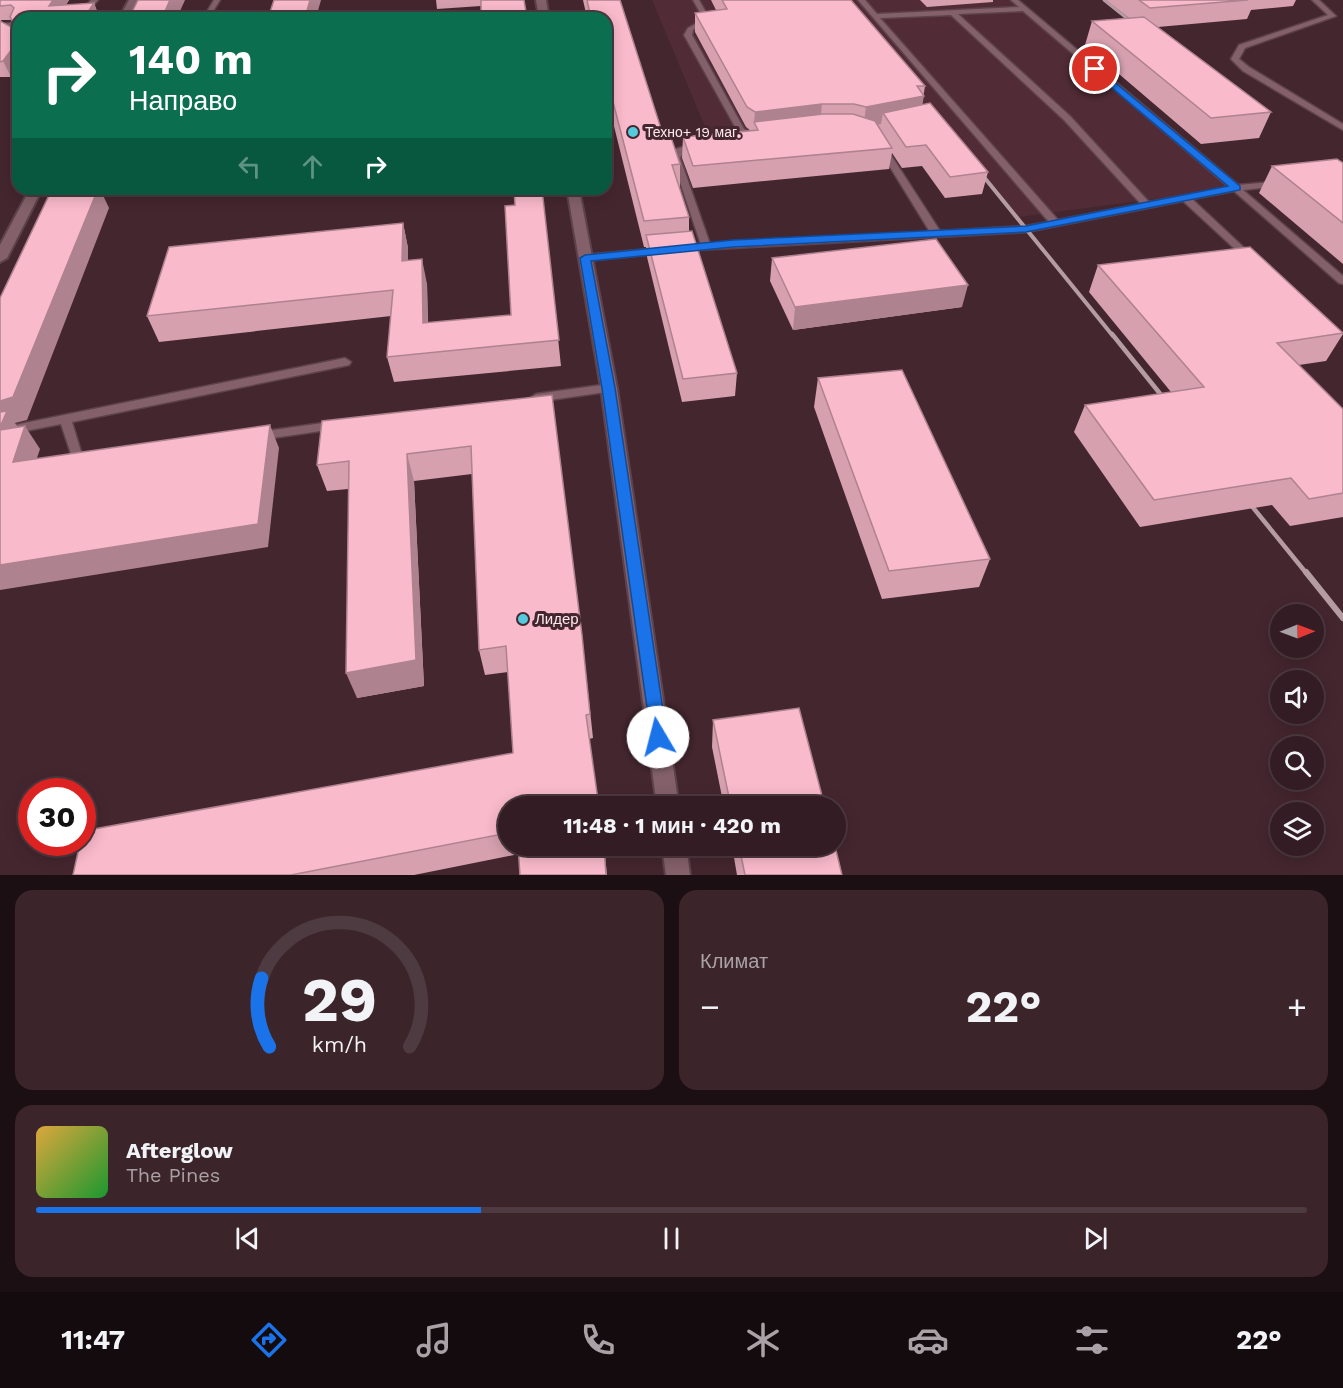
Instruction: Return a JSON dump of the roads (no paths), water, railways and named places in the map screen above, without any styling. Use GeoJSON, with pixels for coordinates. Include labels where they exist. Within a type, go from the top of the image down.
{"type":"FeatureCollection","features":[{"type":"Feature","properties":{"kind":"street"},"geometry":{"type":"LineString","coordinates":[[0,258],[33,195]]}},
{"type":"Feature","properties":{"kind":"street"},"geometry":{"type":"LineString","coordinates":[[574,195],[609,388],[666,796]]}},
{"type":"Feature","properties":{"kind":"street"},"geometry":{"type":"LineString","coordinates":[[675,856],[678,875]]}},
{"type":"Feature","properties":{"kind":"lane"},"geometry":{"type":"LineString","coordinates":[[80,12],[86,10],[95,0]]}},
{"type":"Feature","properties":{"kind":"lane"},"geometry":{"type":"LineString","coordinates":[[696,0],[705,16],[702,23],[690,29],[688,35],[741,130],[751,137]]}},
{"type":"Feature","properties":{"kind":"lane"},"geometry":{"type":"LineString","coordinates":[[861,0],[1056,224]]}},
{"type":"Feature","properties":{"kind":"lane"},"geometry":{"type":"LineString","coordinates":[[1014,0],[1343,281]]}},
{"type":"Feature","properties":{"kind":"lane"},"geometry":{"type":"LineString","coordinates":[[1315,0],[1333,16],[1242,47],[1235,59],[1245,69],[1343,128]]}},
{"type":"Feature","properties":{"kind":"lane"},"geometry":{"type":"LineString","coordinates":[[875,16],[1025,9]]}},
{"type":"Feature","properties":{"kind":"lane"},"geometry":{"type":"LineString","coordinates":[[953,13],[1067,118],[1148,205]]}},
{"type":"Feature","properties":{"kind":"lane"},"geometry":{"type":"LineString","coordinates":[[731,139],[772,137]]}},
{"type":"Feature","properties":{"kind":"lane"},"geometry":{"type":"LineString","coordinates":[[876,138],[936,233]]}},
{"type":"Feature","properties":{"kind":"lane"},"geometry":{"type":"LineString","coordinates":[[703,144],[679,151],[676,158],[706,246]]}},
{"type":"Feature","properties":{"kind":"lane"},"geometry":{"type":"LineString","coordinates":[[585,258],[706,246],[1056,224],[1184,197],[1296,181]]}},
{"type":"Feature","properties":{"kind":"lane"},"geometry":{"type":"LineString","coordinates":[[1184,197],[1263,270]]}},
{"type":"Feature","properties":{"kind":"lane"},"geometry":{"type":"LineString","coordinates":[[0,432],[345,362]]}},
{"type":"Feature","properties":{"kind":"lane"},"geometry":{"type":"LineString","coordinates":[[526,400],[609,388]]}},
{"type":"Feature","properties":{"kind":"lane"},"geometry":{"type":"LineString","coordinates":[[65,419],[78,460],[101,457]]}},
{"type":"Feature","properties":{"kind":"lane"},"geometry":{"type":"LineString","coordinates":[[243,438],[349,424]]}},
{"type":"Feature","properties":{"kind":"railway"},"geometry":{"type":"LineString","coordinates":[[1104,0],[1139,28]]}},
{"type":"Feature","properties":{"kind":"railway"},"geometry":{"type":"LineString","coordinates":[[975,166],[1113,336]]}},
{"type":"Feature","properties":{"kind":"railway"},"geometry":{"type":"LineString","coordinates":[[1112,334],[1170,406]]}},
{"type":"Feature","properties":{"kind":"railway"},"geometry":{"type":"LineString","coordinates":[[1242,494],[1307,574]]}},
{"type":"Feature","properties":{"kind":"railway"},"geometry":{"type":"LineString","coordinates":[[1306,572],[1343,618]]}},
{"type":"Feature","properties":{"kind":"place","name":"Техно+ 19 маг."},"geometry":{"type":"Point","coordinates":[633,132]}},
{"type":"Feature","properties":{"kind":"place","name":"Лидер"},"geometry":{"type":"Point","coordinates":[523,619]}}]}
